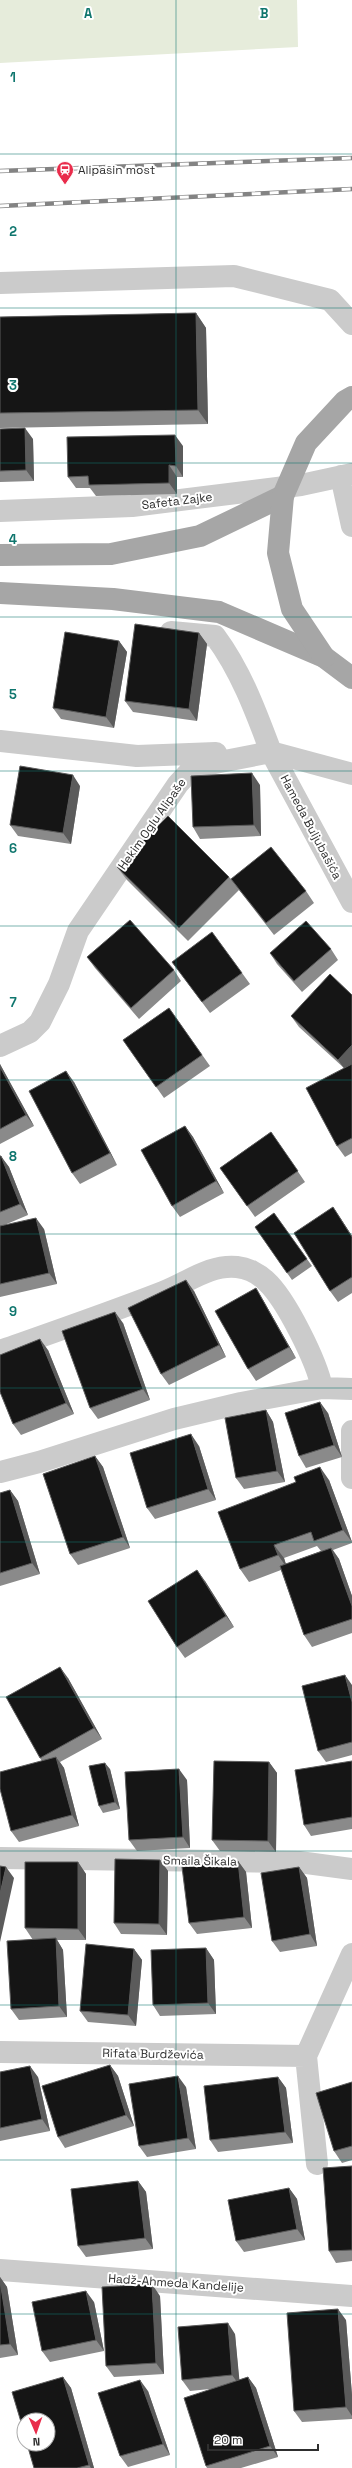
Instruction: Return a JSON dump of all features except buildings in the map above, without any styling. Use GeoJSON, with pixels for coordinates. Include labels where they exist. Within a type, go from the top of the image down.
{"type":"FeatureCollection","features":[{"type":"Feature","properties":{"kind":"main road"},"geometry":{"type":"LineString","coordinates":[[324,657],[292,609],[278,553],[283,496],[306,443],[350,397]]}},
{"type":"Feature","properties":{"kind":"main road"},"geometry":{"type":"LineString","coordinates":[[0,555],[111,554],[200,536],[283,496]]}},
{"type":"Feature","properties":{"kind":"main road"},"geometry":{"type":"LineString","coordinates":[[0,593],[113,599],[219,612],[324,657],[352,678]]}},
{"type":"Feature","properties":{"kind":"street"},"geometry":{"type":"LineString","coordinates":[[0,283],[234,276],[330,300],[352,324]]}},
{"type":"Feature","properties":{"kind":"street"},"geometry":{"type":"LineString","coordinates":[[346,475],[352,526]]}},
{"type":"Feature","properties":{"kind":"street","name":"Safeta Zajke"},"geometry":{"type":"LineString","coordinates":[[0,511],[132,506],[300,485],[346,475]]}},
{"type":"Feature","properties":{"kind":"street","name":"Hameda Buljubašića"},"geometry":{"type":"LineString","coordinates":[[156,630],[216,636],[227,652],[253,706],[271,752],[352,902]]}},
{"type":"Feature","properties":{"kind":"street"},"geometry":{"type":"LineString","coordinates":[[0,741],[137,756],[271,752],[352,774]]}},
{"type":"Feature","properties":{"kind":"street","name":"Hekim Oglu Alipaše"},"geometry":{"type":"LineString","coordinates":[[0,1046],[30,1032],[40,1022],[59,984],[78,931],[178,784],[194,767],[271,752]]}},
{"type":"Feature","properties":{"kind":"street"},"geometry":{"type":"LineString","coordinates":[[0,1351],[165,1291],[198,1275],[218,1268],[236,1267],[257,1274],[267,1282],[277,1295],[307,1345],[319,1372],[322,1388]]}},
{"type":"Feature","properties":{"kind":"street"},"geometry":{"type":"LineString","coordinates":[[0,1472],[39,1462],[174,1419],[241,1402],[322,1388],[352,1389]]}},
{"type":"Feature","properties":{"kind":"street"},"geometry":{"type":"LineString","coordinates":[[352,1431],[352,1478]]}},
{"type":"Feature","properties":{"kind":"street","name":"Smaila Šikala"},"geometry":{"type":"LineString","coordinates":[[0,1858],[299,1862],[352,1869]]}},
{"type":"Feature","properties":{"kind":"street"},"geometry":{"type":"LineString","coordinates":[[317,2164],[306,2056],[352,1954]]}},
{"type":"Feature","properties":{"kind":"street","name":"Rifata Burdževića"},"geometry":{"type":"LineString","coordinates":[[0,2052],[306,2056]]}},
{"type":"Feature","properties":{"kind":"street","name":"Hadž-Ahmeda Kandelije"},"geometry":{"type":"LineString","coordinates":[[0,2270],[352,2296]]}},
{"type":"Feature","properties":{"kind":"green space"},"geometry":{"type":"Polygon","coordinates":[[[0,0],[297,0],[298,47],[0,63],[0,0]]]}},
{"type":"Feature","properties":{"kind":"railway"},"geometry":{"type":"LineString","coordinates":[[0,171],[352,158]]}},
{"type":"Feature","properties":{"kind":"railway"},"geometry":{"type":"LineString","coordinates":[[0,206],[352,189]]}},
{"type":"Feature","properties":{"kind":"place","name":"Alipašin most"},"geometry":{"type":"Point","coordinates":[65,185]}}]}
